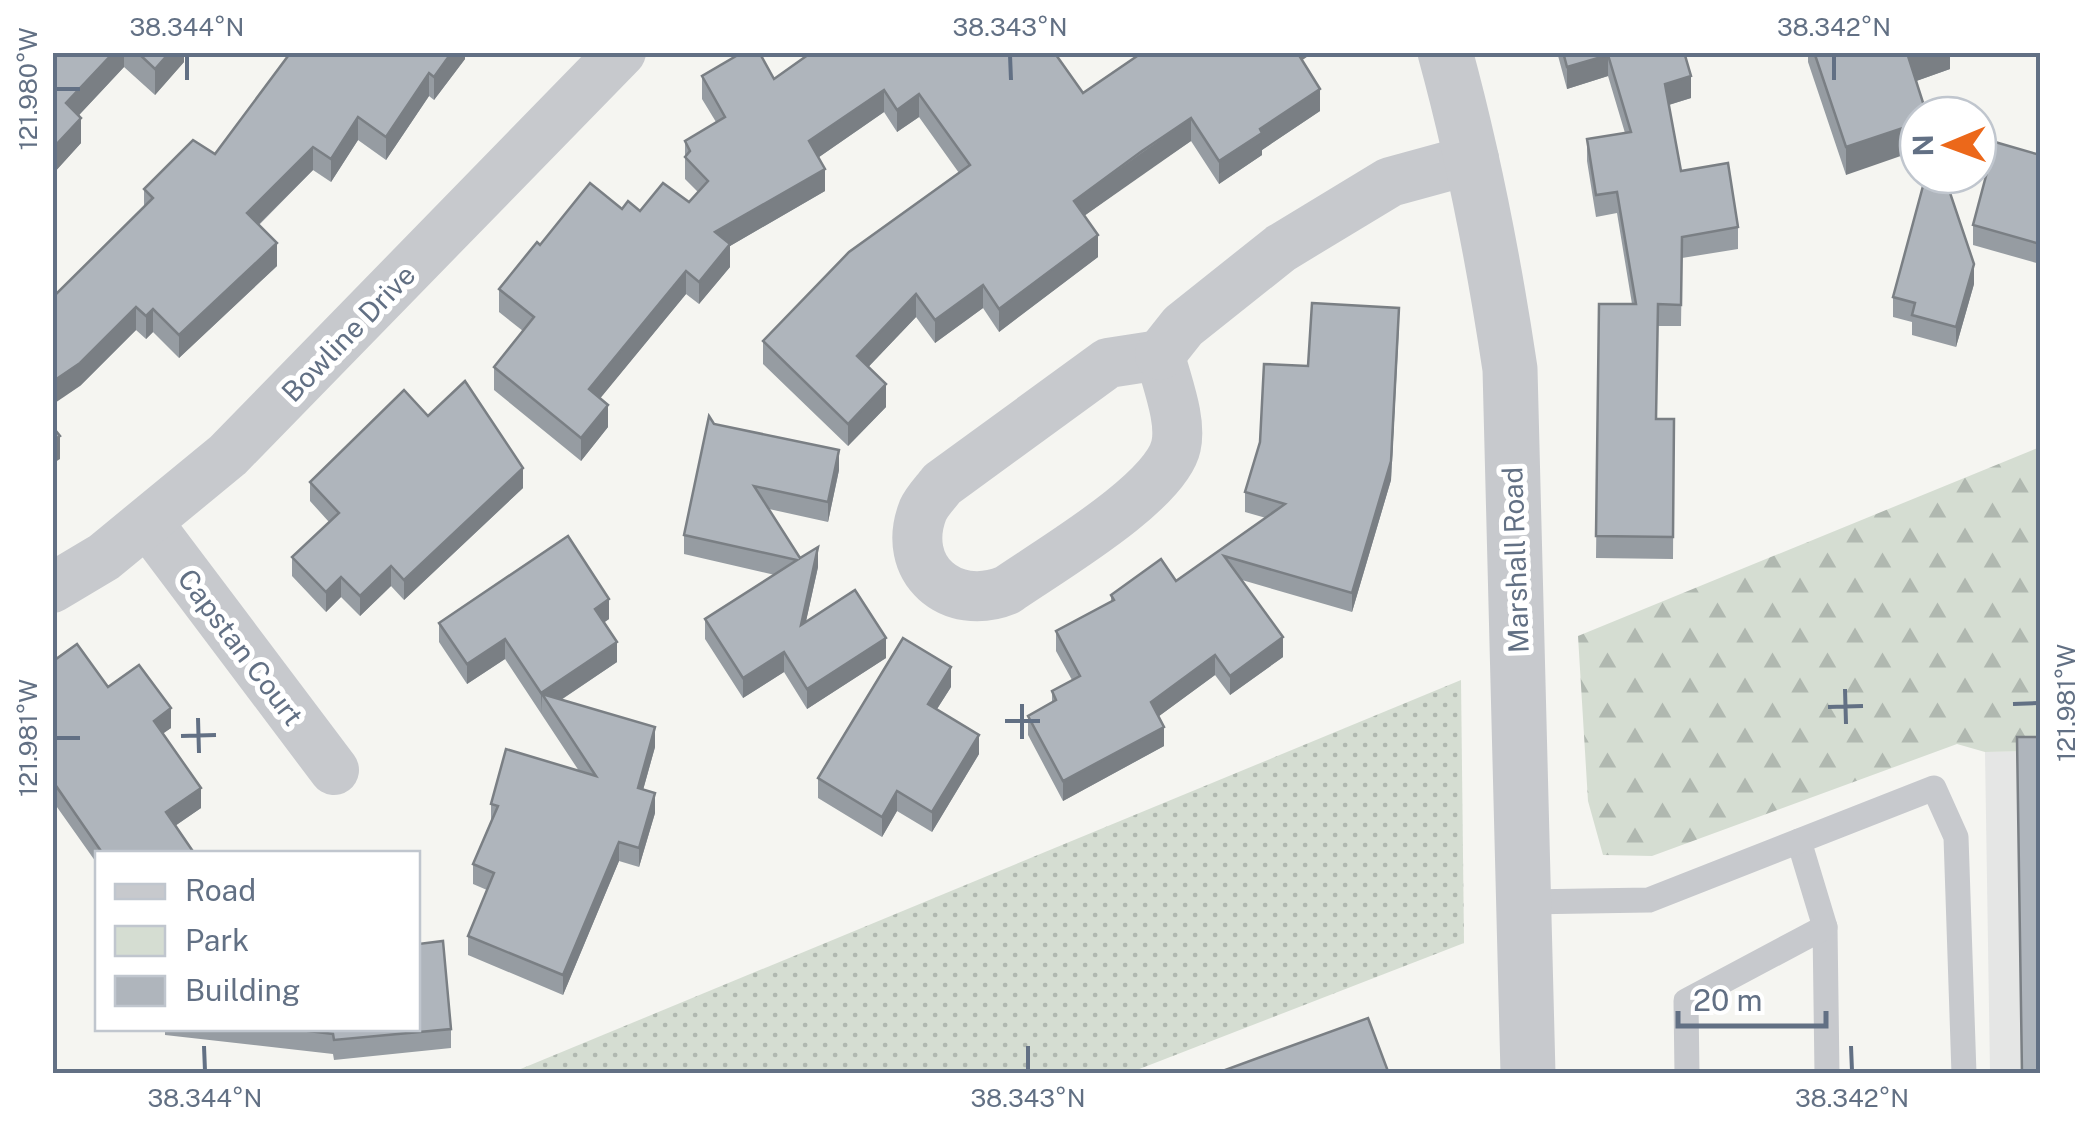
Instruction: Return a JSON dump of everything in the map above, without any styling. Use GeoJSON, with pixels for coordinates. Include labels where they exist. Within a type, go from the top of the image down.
{"type":"FeatureCollection","features":[{"type":"Feature","properties":{"kind":"street","name":"Bowline Drive"},"geometry":{"type":"LineString","coordinates":[[52,588],[104,557],[228,456],[620,52]]}},
{"type":"Feature","properties":{"kind":"street","name":"Marshall Road"},"geometry":{"type":"LineString","coordinates":[[1445,52],[1474,159],[1510,370],[1528,1074]]}},
{"type":"Feature","properties":{"kind":"street"},"geometry":{"type":"LineString","coordinates":[[1160,355],[1176,424],[1176,447],[1146,492],[1006,590],[990,597],[967,598],[946,592],[928,576],[920,553],[919,528],[924,508],[942,484],[1108,363],[1160,355],[1183,326],[1281,248],[1390,182],[1474,159]]}},
{"type":"Feature","properties":{"kind":"street","name":"Capstan Court"},"geometry":{"type":"LineString","coordinates":[[148,523],[334,770]]}},
{"type":"Feature","properties":{"kind":"lane"},"geometry":{"type":"LineString","coordinates":[[1526,902],[1649,900],[1934,788],[1956,837],[1964,1074]]}},
{"type":"Feature","properties":{"kind":"lane"},"geometry":{"type":"LineString","coordinates":[[1799,841],[1825,927],[1827,1074]]}},
{"type":"Feature","properties":{"kind":"lane"},"geometry":{"type":"LineString","coordinates":[[1687,1074],[1686,1002],[1825,927]]}},
{"type":"Feature","properties":{"kind":"shaded area"},"geometry":{"type":"Polygon","coordinates":[[[2040,751],[2040,1073],[1990,1073],[1985,752],[2040,751]]]}},
{"type":"Feature","properties":{"kind":"green space"},"geometry":{"type":"Polygon","coordinates":[[[2040,447],[2040,751],[1985,752],[1957,744],[1652,856],[1603,855],[1588,801],[1578,636],[2040,447]]]}},
{"type":"Feature","properties":{"kind":"green space"},"geometry":{"type":"Polygon","coordinates":[[[1461,680],[1464,943],[1129,1073],[511,1073],[1461,680]]]}},
{"type":"Feature","properties":{"kind":"building"},"geometry":{"type":"Polygon","coordinates":[[[52,52],[114,52],[66,103],[81,118],[52,149],[52,52]]]}},
{"type":"Feature","properties":{"kind":"building"},"geometry":{"type":"Polygon","coordinates":[[[137,52],[170,52],[155,69],[137,52]]]}},
{"type":"Feature","properties":{"kind":"building"},"geometry":{"type":"Polygon","coordinates":[[[291,52],[452,52],[434,77],[429,73],[386,137],[358,117],[331,159],[313,147],[247,213],[277,243],[179,335],[153,309],[146,316],[136,307],[80,363],[52,382],[52,298],[153,198],[144,189],[193,140],[215,154],[291,52]]]}},
{"type":"Feature","properties":{"kind":"building"},"geometry":{"type":"Polygon","coordinates":[[[743,52],[759,52],[774,79],[812,52],[1054,52],[1083,93],[1143,52],[1297,52],[1320,89],[1219,161],[1191,118],[1142,151],[1074,201],[1098,235],[999,309],[983,285],[935,320],[916,294],[857,356],[886,384],[848,424],[763,341],[849,252],[970,165],[919,94],[897,110],[884,90],[809,141],[825,169],[715,232],[730,244],[699,282],[686,271],[589,389],[608,405],[581,438],[494,367],[534,317],[499,289],[590,183],[622,209],[628,201],[640,211],[663,183],[689,202],[708,181],[685,157],[690,151],[685,141],[725,117],[702,76],[743,52]]]}},
{"type":"Feature","properties":{"kind":"building"},"geometry":{"type":"Polygon","coordinates":[[[1563,52],[1684,52],[1691,76],[1665,84],[1681,171],[1728,163],[1738,227],[1682,237],[1681,305],[1658,304],[1656,419],[1674,419],[1673,537],[1596,536],[1599,304],[1636,304],[1617,192],[1596,195],[1587,139],[1631,132],[1608,55],[1567,67],[1563,52]]]}},
{"type":"Feature","properties":{"kind":"building"},"geometry":{"type":"Polygon","coordinates":[[[1814,52],[1918,52],[1908,56],[1921,95],[1898,95],[1898,130],[1846,147],[1814,52]]]}},
{"type":"Feature","properties":{"kind":"building"},"geometry":{"type":"Polygon","coordinates":[[[1998,143],[2040,155],[2040,244],[1973,225],[1981,195],[1998,195],[1998,143]]]}},
{"type":"Feature","properties":{"kind":"building"},"geometry":{"type":"Polygon","coordinates":[[[1921,195],[1951,195],[1974,264],[1956,327],[1912,315],[1915,303],[1893,297],[1921,195]]]}},
{"type":"Feature","properties":{"kind":"building"},"geometry":{"type":"Polygon","coordinates":[[[1312,303],[1399,308],[1391,461],[1352,593],[1224,556],[1283,637],[1230,676],[1215,655],[1151,702],[1164,727],[1063,781],[1028,716],[1056,700],[1052,691],[1080,676],[1056,631],[1114,600],[1111,595],[1161,559],[1176,581],[1285,504],[1245,492],[1260,442],[1264,364],[1308,366],[1312,303]]]}},
{"type":"Feature","properties":{"kind":"building"},"geometry":{"type":"Polygon","coordinates":[[[465,381],[523,468],[404,580],[391,566],[360,596],[341,577],[326,592],[292,557],[339,513],[310,482],[404,390],[428,416],[465,381]]]}},
{"type":"Feature","properties":{"kind":"building"},"geometry":{"type":"Polygon","coordinates":[[[709,416],[714,424],[839,450],[828,502],[754,486],[800,558],[818,547],[801,625],[855,590],[886,638],[807,689],[784,652],[743,678],[705,619],[797,560],[684,535],[709,416]]]}},
{"type":"Feature","properties":{"kind":"building"},"geometry":{"type":"Polygon","coordinates":[[[568,536],[609,599],[595,609],[617,642],[541,693],[505,639],[467,664],[439,623],[568,536]]]}},
{"type":"Feature","properties":{"kind":"building"},"geometry":{"type":"Polygon","coordinates":[[[903,638],[951,667],[928,704],[979,735],[932,812],[897,791],[882,817],[818,778],[903,638]]]}},
{"type":"Feature","properties":{"kind":"building"},"geometry":{"type":"Polygon","coordinates":[[[77,644],[108,687],[139,665],[171,708],[154,721],[201,788],[166,812],[192,850],[101,851],[52,780],[52,662],[77,644]]]}},
{"type":"Feature","properties":{"kind":"building"},"geometry":{"type":"Polygon","coordinates":[[[542,694],[655,727],[638,788],[655,793],[639,848],[619,842],[563,975],[468,936],[494,873],[473,864],[498,806],[491,804],[506,749],[596,776],[542,694]]]}},
{"type":"Feature","properties":{"kind":"building"},"geometry":{"type":"Polygon","coordinates":[[[2017,737],[2040,737],[2040,1074],[2022,1074],[2017,737]]]}},
{"type":"Feature","properties":{"kind":"building"},"geometry":{"type":"Polygon","coordinates":[[[443,941],[451,1029],[334,1040],[333,1034],[308,1031],[420,1031],[420,944],[443,941]]]}},
{"type":"Feature","properties":{"kind":"building"},"geometry":{"type":"Polygon","coordinates":[[[1368,1018],[1389,1074],[1226,1074],[1225,1070],[1368,1018]]]}}]}
